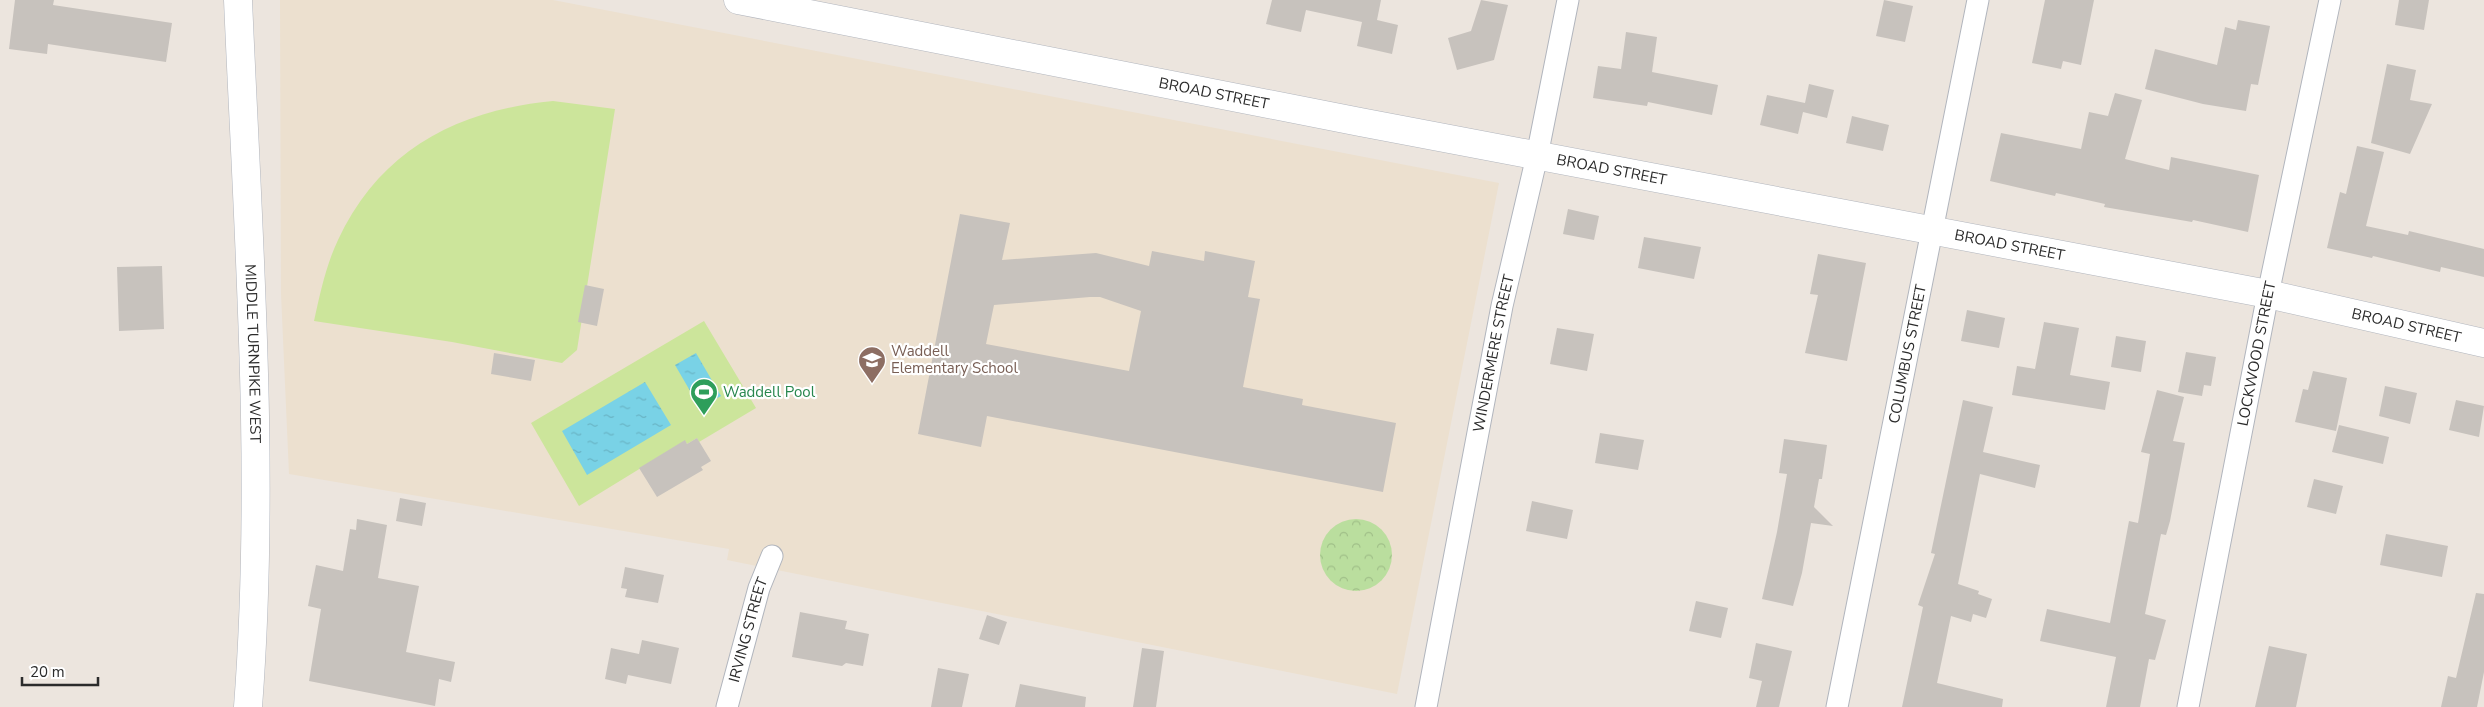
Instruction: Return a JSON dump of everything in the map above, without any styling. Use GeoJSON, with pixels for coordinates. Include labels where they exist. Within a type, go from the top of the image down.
{"type":"FeatureCollection","features":[{"type":"Feature","properties":{"kind":"street","name":"MIDDLE TURNPIKE WEST"},"geometry":{"type":"LineString","coordinates":[[238,0],[254,378],[255,500],[251,663],[248,707]]}},
{"type":"Feature","properties":{"kind":"street","name":"BROAD STREET"},"geometry":{"type":"LineString","coordinates":[[738,0],[1538,156],[2268,294],[2484,343]]}},
{"type":"Feature","properties":{"kind":"street","name":"WINDERMERE STREET"},"geometry":{"type":"LineString","coordinates":[[1426,707],[1502,306],[1538,156],[1568,0]]}},
{"type":"Feature","properties":{"kind":"street","name":"COLUMBUS STREET"},"geometry":{"type":"LineString","coordinates":[[1837,707],[1978,0]]}},
{"type":"Feature","properties":{"kind":"street","name":"LOCKWOOD STREET"},"geometry":{"type":"LineString","coordinates":[[2188,707],[2268,294],[2330,0]]}},
{"type":"Feature","properties":{"kind":"street","name":"IRVING STREET"},"geometry":{"type":"LineString","coordinates":[[730,706],[759,588],[772,556]]}},
{"type":"Feature","properties":{"kind":"shaded area","name":"Waddell Elementary School"},"geometry":{"type":"Polygon","coordinates":[[[280,0],[553,0],[1499,183],[1397,694],[727,560],[729,549],[289,474],[281,294],[280,0]]]}},
{"type":"Feature","properties":{"kind":"green space"},"geometry":{"type":"Polygon","coordinates":[[[553,101],[615,109],[577,350],[562,363],[452,342],[314,321],[327,269],[338,240],[355,209],[376,182],[399,159],[425,140],[454,125],[485,114],[518,106],[553,101]]]}},
{"type":"Feature","properties":{"kind":"green space","name":"Waddell Pool"},"geometry":{"type":"Polygon","coordinates":[[[704,321],[756,408],[699,442],[697,438],[687,444],[685,441],[579,506],[531,423],[704,321]]]}},
{"type":"Feature","properties":{"kind":"green space"},"geometry":{"type":"Polygon","coordinates":[[[1356,519],[1376,525],[1386,535],[1392,555],[1386,575],[1376,585],[1356,591],[1336,585],[1326,575],[1320,555],[1326,535],[1336,525],[1356,519]]]}},
{"type":"Feature","properties":{"kind":"water"},"geometry":{"type":"Polygon","coordinates":[[[696,353],[721,396],[700,408],[675,365],[696,353]]]}},
{"type":"Feature","properties":{"kind":"water"},"geometry":{"type":"Polygon","coordinates":[[[645,382],[671,425],[587,475],[562,431],[645,382]]]}},
{"type":"Feature","properties":{"kind":"building"},"geometry":{"type":"Polygon","coordinates":[[[15,0],[54,0],[53,5],[172,23],[166,62],[48,44],[47,54],[9,49],[15,0]]]}},
{"type":"Feature","properties":{"kind":"building"},"geometry":{"type":"Polygon","coordinates":[[[1272,0],[1381,0],[1377,20],[1398,25],[1392,54],[1357,46],[1362,22],[1306,10],[1301,32],[1266,24],[1272,0]]]}},
{"type":"Feature","properties":{"kind":"building"},"geometry":{"type":"Polygon","coordinates":[[[1481,0],[1508,5],[1494,60],[1457,70],[1448,38],[1471,31],[1481,0]]]}},
{"type":"Feature","properties":{"kind":"building"},"geometry":{"type":"Polygon","coordinates":[[[1884,0],[1913,6],[1905,42],[1876,36],[1884,0]]]}},
{"type":"Feature","properties":{"kind":"building"},"geometry":{"type":"Polygon","coordinates":[[[2045,0],[2094,0],[2081,65],[2063,61],[2061,69],[2032,63],[2045,0]]]}},
{"type":"Feature","properties":{"kind":"building"},"geometry":{"type":"Polygon","coordinates":[[[2399,0],[2429,0],[2424,30],[2395,25],[2399,0]]]}},
{"type":"Feature","properties":{"kind":"building"},"geometry":{"type":"Polygon","coordinates":[[[2238,20],[2270,26],[2258,85],[2251,84],[2246,111],[2203,104],[2145,89],[2155,49],[2217,65],[2225,27],[2236,30],[2238,20]]]}},
{"type":"Feature","properties":{"kind":"building"},"geometry":{"type":"Polygon","coordinates":[[[1626,32],[1657,37],[1652,72],[1718,85],[1712,115],[1648,102],[1647,106],[1593,98],[1598,66],[1621,69],[1626,32]]]}},
{"type":"Feature","properties":{"kind":"building"},"geometry":{"type":"Polygon","coordinates":[[[2387,64],[2416,70],[2410,100],[2432,104],[2410,154],[2371,143],[2387,64]]]}},
{"type":"Feature","properties":{"kind":"building"},"geometry":{"type":"Polygon","coordinates":[[[1809,84],[1834,90],[1827,118],[1803,112],[1798,134],[1760,125],[1767,95],[1805,103],[1809,84]]]}},
{"type":"Feature","properties":{"kind":"building"},"geometry":{"type":"Polygon","coordinates":[[[2115,93],[2142,100],[2125,159],[2169,170],[2171,157],[2259,175],[2248,232],[2193,220],[2192,222],[2104,207],[2105,204],[2056,193],[2055,196],[1990,181],[2001,133],[2081,149],[2089,112],[2108,116],[2115,93]]]}},
{"type":"Feature","properties":{"kind":"building"},"geometry":{"type":"Polygon","coordinates":[[[1852,116],[1889,125],[1883,151],[1846,143],[1852,116]]]}},
{"type":"Feature","properties":{"kind":"building"},"geometry":{"type":"Polygon","coordinates":[[[2357,146],[2384,152],[2366,226],[2408,235],[2409,231],[2484,249],[2484,277],[2441,267],[2440,272],[2373,256],[2372,258],[2327,248],[2340,192],[2346,194],[2357,146]]]}},
{"type":"Feature","properties":{"kind":"building"},"geometry":{"type":"Polygon","coordinates":[[[1568,209],[1599,216],[1594,240],[1563,234],[1568,209]]]}},
{"type":"Feature","properties":{"kind":"building"},"geometry":{"type":"Polygon","coordinates":[[[960,214],[1010,223],[1002,260],[1096,253],[1149,266],[1152,251],[1204,261],[1205,251],[1255,261],[1248,297],[1260,299],[1243,387],[1303,399],[1302,405],[1396,423],[1383,492],[987,416],[981,447],[918,434],[960,214]],[[1100,297],[994,305],[986,344],[1129,371],[1141,311],[1100,297]]]}},
{"type":"Feature","properties":{"kind":"building"},"geometry":{"type":"Polygon","coordinates":[[[1644,237],[1701,247],[1694,279],[1638,268],[1644,237]]]}},
{"type":"Feature","properties":{"kind":"building"},"geometry":{"type":"Polygon","coordinates":[[[1818,254],[1866,263],[1847,361],[1805,353],[1818,295],[1810,294],[1818,254]]]}},
{"type":"Feature","properties":{"kind":"building"},"geometry":{"type":"Polygon","coordinates":[[[162,266],[164,329],[119,331],[117,267],[162,266]]]}},
{"type":"Feature","properties":{"kind":"building"},"geometry":{"type":"Polygon","coordinates":[[[585,285],[604,289],[597,326],[578,322],[585,285]]]}},
{"type":"Feature","properties":{"kind":"building"},"geometry":{"type":"Polygon","coordinates":[[[1967,310],[2005,318],[1999,348],[1961,341],[1967,310]]]}},
{"type":"Feature","properties":{"kind":"building"},"geometry":{"type":"Polygon","coordinates":[[[2044,322],[2079,328],[2070,375],[2110,382],[2105,410],[2012,395],[2017,366],[2035,369],[2044,322]]]}},
{"type":"Feature","properties":{"kind":"building"},"geometry":{"type":"Polygon","coordinates":[[[1557,328],[1594,334],[1587,371],[1550,364],[1557,328]]]}},
{"type":"Feature","properties":{"kind":"building"},"geometry":{"type":"Polygon","coordinates":[[[2116,336],[2146,341],[2141,372],[2111,367],[2116,336]]]}},
{"type":"Feature","properties":{"kind":"building"},"geometry":{"type":"Polygon","coordinates":[[[2186,352],[2216,357],[2211,386],[2204,385],[2202,396],[2178,392],[2186,352]]]}},
{"type":"Feature","properties":{"kind":"building"},"geometry":{"type":"Polygon","coordinates":[[[494,353],[535,360],[531,381],[491,374],[494,353]]]}},
{"type":"Feature","properties":{"kind":"building"},"geometry":{"type":"Polygon","coordinates":[[[2313,371],[2347,378],[2336,431],[2295,422],[2303,389],[2308,390],[2313,371]]]}},
{"type":"Feature","properties":{"kind":"building"},"geometry":{"type":"Polygon","coordinates":[[[2385,386],[2417,393],[2410,424],[2379,416],[2385,386]]]}},
{"type":"Feature","properties":{"kind":"building"},"geometry":{"type":"Polygon","coordinates":[[[2157,390],[2184,397],[2173,441],[2185,443],[2170,521],[2166,535],[2161,534],[2145,614],[2166,620],[2155,660],[2149,659],[2140,707],[2106,707],[2116,657],[2040,641],[2047,609],[2110,623],[2129,521],[2138,523],[2150,454],[2141,452],[2157,390]]]}},
{"type":"Feature","properties":{"kind":"building"},"geometry":{"type":"Polygon","coordinates":[[[1963,400],[1993,407],[1983,452],[2040,465],[2035,488],[1980,474],[1958,584],[1979,591],[1978,594],[1992,599],[1986,618],[1973,614],[1971,622],[1951,616],[1937,683],[2003,699],[2002,707],[1902,707],[1923,607],[1918,605],[1935,554],[1931,553],[1963,400]]]}},
{"type":"Feature","properties":{"kind":"building"},"geometry":{"type":"Polygon","coordinates":[[[2456,400],[2484,406],[2479,437],[2449,430],[2456,400]]]}},
{"type":"Feature","properties":{"kind":"building"},"geometry":{"type":"Polygon","coordinates":[[[2339,425],[2389,437],[2383,464],[2332,452],[2339,425]]]}},
{"type":"Feature","properties":{"kind":"building"},"geometry":{"type":"Polygon","coordinates":[[[1600,433],[1644,440],[1638,470],[1595,463],[1600,433]]]}},
{"type":"Feature","properties":{"kind":"building"},"geometry":{"type":"Polygon","coordinates":[[[697,438],[711,461],[701,467],[703,470],[657,497],[639,468],[685,440],[687,444],[697,438]]]}},
{"type":"Feature","properties":{"kind":"building"},"geometry":{"type":"Polygon","coordinates":[[[1784,439],[1827,445],[1822,479],[1819,479],[1814,507],[1833,526],[1811,523],[1802,573],[1793,606],[1762,599],[1777,532],[1787,474],[1779,473],[1784,439]]]}},
{"type":"Feature","properties":{"kind":"building"},"geometry":{"type":"Polygon","coordinates":[[[2314,479],[2343,486],[2336,514],[2307,507],[2314,479]]]}},
{"type":"Feature","properties":{"kind":"building"},"geometry":{"type":"Polygon","coordinates":[[[400,498],[426,503],[422,526],[396,521],[400,498]]]}},
{"type":"Feature","properties":{"kind":"building"},"geometry":{"type":"Polygon","coordinates":[[[1532,501],[1573,510],[1567,539],[1526,531],[1532,501]]]}},
{"type":"Feature","properties":{"kind":"building"},"geometry":{"type":"Polygon","coordinates":[[[357,519],[387,525],[378,578],[419,586],[406,652],[455,662],[451,682],[439,679],[435,706],[309,681],[321,609],[308,606],[316,565],[343,571],[350,529],[356,530],[357,519]]]}},
{"type":"Feature","properties":{"kind":"building"},"geometry":{"type":"Polygon","coordinates":[[[2386,534],[2448,546],[2442,577],[2380,565],[2386,534]]]}},
{"type":"Feature","properties":{"kind":"building"},"geometry":{"type":"Polygon","coordinates":[[[625,567],[664,575],[658,603],[625,597],[627,589],[621,588],[625,567]]]}},
{"type":"Feature","properties":{"kind":"building"},"geometry":{"type":"Polygon","coordinates":[[[2476,593],[2484,594],[2484,672],[2477,707],[2441,707],[2448,676],[2456,678],[2476,593]]]}},
{"type":"Feature","properties":{"kind":"building"},"geometry":{"type":"Polygon","coordinates":[[[1696,601],[1728,608],[1721,638],[1689,631],[1696,601]]]}},
{"type":"Feature","properties":{"kind":"building"},"geometry":{"type":"Polygon","coordinates":[[[800,612],[847,621],[845,629],[869,634],[863,666],[846,663],[842,666],[792,657],[800,612]]]}},
{"type":"Feature","properties":{"kind":"building"},"geometry":{"type":"Polygon","coordinates":[[[987,615],[1007,622],[999,645],[979,639],[987,615]]]}},
{"type":"Feature","properties":{"kind":"building"},"geometry":{"type":"Polygon","coordinates":[[[642,640],[679,648],[671,684],[628,675],[626,684],[605,679],[611,648],[639,654],[642,640]]]}},
{"type":"Feature","properties":{"kind":"building"},"geometry":{"type":"Polygon","coordinates":[[[1756,643],[1792,651],[1779,707],[1756,707],[1762,681],[1749,678],[1756,643]]]}},
{"type":"Feature","properties":{"kind":"building"},"geometry":{"type":"Polygon","coordinates":[[[2269,646],[2307,654],[2296,707],[2255,707],[2269,646]]]}},
{"type":"Feature","properties":{"kind":"building"},"geometry":{"type":"Polygon","coordinates":[[[1142,648],[1164,651],[1156,707],[1133,707],[1142,648]]]}},
{"type":"Feature","properties":{"kind":"building"},"geometry":{"type":"Polygon","coordinates":[[[938,668],[969,674],[962,707],[931,707],[938,668]]]}},
{"type":"Feature","properties":{"kind":"building"},"geometry":{"type":"Polygon","coordinates":[[[1020,684],[1086,697],[1085,707],[1015,707],[1020,684]]]}},
{"type":"Feature","properties":{"kind":"place","name":"Waddell Elementary School"},"geometry":{"type":"Point","coordinates":[872,384]}},
{"type":"Feature","properties":{"kind":"place","name":"Waddell Pool"},"geometry":{"type":"Point","coordinates":[704,416]}}]}
